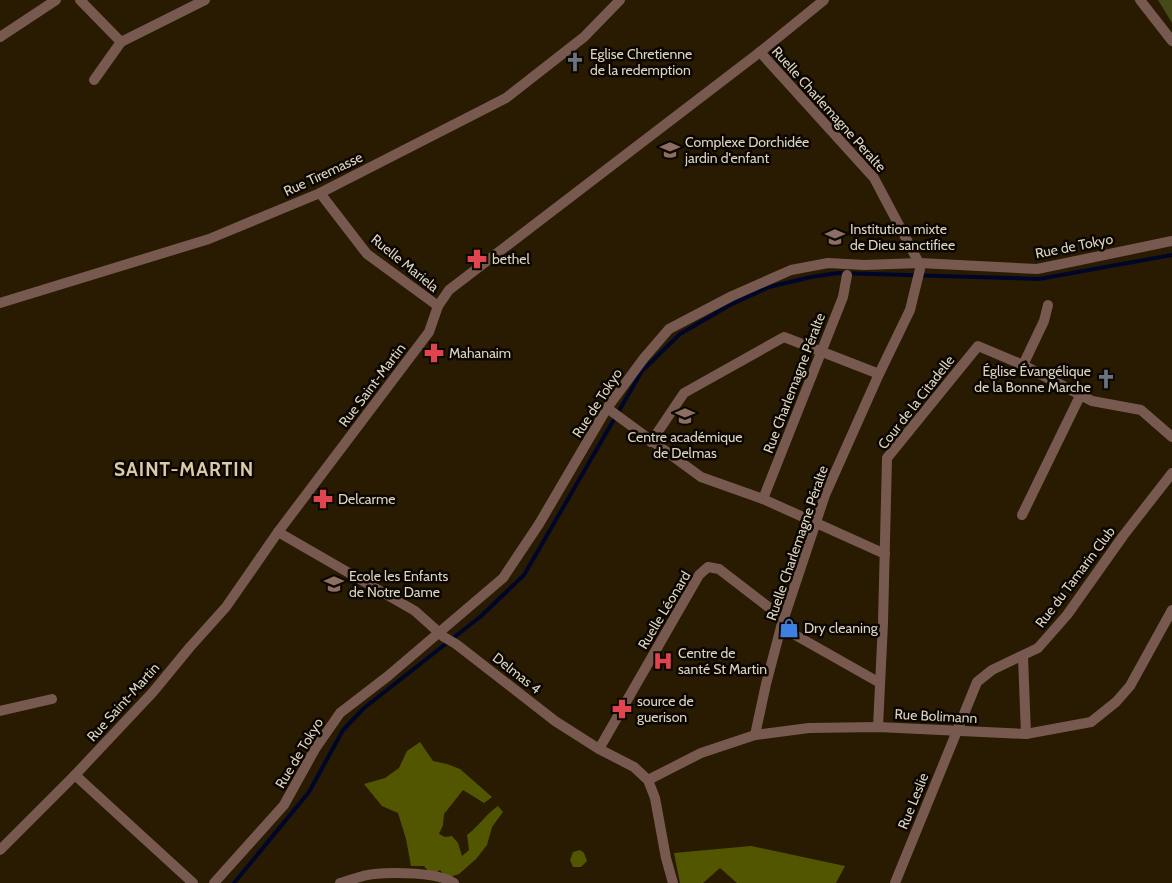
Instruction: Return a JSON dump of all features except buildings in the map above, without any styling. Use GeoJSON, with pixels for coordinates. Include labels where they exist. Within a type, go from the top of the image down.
{"type":"FeatureCollection","features":[{"type":"Feature","properties":{"kind":"street"},"geometry":{"type":"LineString","coordinates":[[0,37],[56,0]]}},
{"type":"Feature","properties":{"kind":"street"},"geometry":{"type":"LineString","coordinates":[[80,0],[121,42]]}},
{"type":"Feature","properties":{"kind":"street"},"geometry":{"type":"LineString","coordinates":[[94,80],[121,42],[205,0]]}},
{"type":"Feature","properties":{"kind":"street","name":"Rue Tiremasse"},"geometry":{"type":"LineString","coordinates":[[0,303],[209,239],[320,193],[506,98],[584,37],[620,0]]}},
{"type":"Feature","properties":{"kind":"street","name":"Rue Saint-Martin"},"geometry":{"type":"LineString","coordinates":[[0,850],[75,775],[153,692],[190,646],[226,607],[278,532],[428,332],[438,306],[449,290],[760,52],[824,0]]}},
{"type":"Feature","properties":{"kind":"street"},"geometry":{"type":"LineString","coordinates":[[1140,0],[1172,41]]}},
{"type":"Feature","properties":{"kind":"street","name":"Ruelle Charlemagne Peralte"},"geometry":{"type":"LineString","coordinates":[[760,52],[874,178],[920,266]]}},
{"type":"Feature","properties":{"kind":"street","name":"Ruelle Mariela"},"geometry":{"type":"LineString","coordinates":[[320,193],[367,254],[438,306]]}},
{"type":"Feature","properties":{"kind":"street","name":"Rue de Tokyo"},"geometry":{"type":"LineString","coordinates":[[214,883],[284,805],[315,749],[340,713],[442,635],[503,578],[539,524],[607,408],[644,358],[669,329],[732,296],[791,270],[828,263],[1037,269],[1172,241]]}},
{"type":"Feature","properties":{"kind":"street","name":"Ruelle Charlemagne Péralte"},"geometry":{"type":"LineString","coordinates":[[755,735],[766,684],[783,623],[825,495],[910,310],[918,283],[920,266]]}},
{"type":"Feature","properties":{"kind":"street","name":"Rue Charlemagne Péralte"},"geometry":{"type":"LineString","coordinates":[[763,499],[842,297],[847,275]]}},
{"type":"Feature","properties":{"kind":"street"},"geometry":{"type":"LineString","coordinates":[[1023,366],[1044,321],[1048,304]]}},
{"type":"Feature","properties":{"kind":"street"},"geometry":{"type":"LineString","coordinates":[[651,442],[684,393],[784,337],[879,374]]}},
{"type":"Feature","properties":{"kind":"street","name":"Cour de la Citadelle"},"geometry":{"type":"LineString","coordinates":[[878,726],[887,458],[978,346],[1023,366],[1092,401],[1141,410],[1172,437]]}},
{"type":"Feature","properties":{"kind":"street"},"geometry":{"type":"LineString","coordinates":[[1022,514],[1080,396]]}},
{"type":"Feature","properties":{"kind":"street"},"geometry":{"type":"LineString","coordinates":[[607,408],[701,477],[763,499],[885,554]]}},
{"type":"Feature","properties":{"kind":"street","name":"Rue du Tamarin Club"},"geometry":{"type":"LineString","coordinates":[[957,730],[977,682],[992,670],[1023,657],[1038,648],[1056,629],[1123,536],[1172,473]]}},
{"type":"Feature","properties":{"kind":"street","name":"Delmas 4"},"geometry":{"type":"LineString","coordinates":[[278,532],[414,611],[442,635],[556,721],[599,749],[634,767],[648,780]]}},
{"type":"Feature","properties":{"kind":"street","name":"Ruelle Léonard"},"geometry":{"type":"LineString","coordinates":[[599,749],[699,575],[708,567],[719,569],[783,623],[880,683]]}},
{"type":"Feature","properties":{"kind":"street","name":"Rue Bolimann"},"geometry":{"type":"LineString","coordinates":[[648,780],[701,753],[755,735],[809,728],[878,726],[1026,734],[1091,722],[1116,702],[1130,686],[1172,610]]}},
{"type":"Feature","properties":{"kind":"street"},"geometry":{"type":"LineString","coordinates":[[1023,657],[1026,734]]}},
{"type":"Feature","properties":{"kind":"street"},"geometry":{"type":"LineString","coordinates":[[0,711],[52,699]]}},
{"type":"Feature","properties":{"kind":"street","name":"Rue Leslie"},"geometry":{"type":"LineString","coordinates":[[895,883],[957,730]]}},
{"type":"Feature","properties":{"kind":"street"},"geometry":{"type":"LineString","coordinates":[[75,775],[192,883]]}},
{"type":"Feature","properties":{"kind":"street"},"geometry":{"type":"LineString","coordinates":[[648,780],[655,798],[666,858],[673,883]]}},
{"type":"Feature","properties":{"kind":"street"},"geometry":{"type":"LineString","coordinates":[[340,883],[372,874],[416,874],[448,879],[454,883]]}},
{"type":"Feature","properties":{"kind":"green space"},"geometry":{"type":"Polygon","coordinates":[[[1158,0],[1172,0],[1172,23],[1158,0]]]}},
{"type":"Feature","properties":{"kind":"shaded area"},"geometry":{"type":"Polygon","coordinates":[[[420,742],[433,761],[460,769],[492,797],[484,803],[463,790],[444,814],[443,825],[439,834],[445,837],[452,836],[458,843],[462,856],[469,850],[467,835],[498,806],[503,812],[492,827],[487,845],[476,859],[459,874],[447,878],[440,870],[432,876],[424,866],[411,866],[406,839],[398,813],[382,806],[364,784],[385,778],[399,768],[407,751],[420,742]]]}},
{"type":"Feature","properties":{"kind":"shaded area"},"geometry":{"type":"Polygon","coordinates":[[[751,846],[845,866],[836,883],[737,883],[720,868],[703,883],[680,883],[674,853],[751,846]]]}},
{"type":"Feature","properties":{"kind":"shaded area"},"geometry":{"type":"Polygon","coordinates":[[[580,850],[584,853],[587,861],[581,867],[573,867],[570,860],[573,852],[580,850]]]}},
{"type":"Feature","properties":{"kind":"waterway"},"geometry":{"type":"LineString","coordinates":[[234,883],[309,792],[343,730],[364,708],[480,617],[524,575],[642,371],[680,334],[730,305],[769,287],[811,277],[838,273],[1039,279],[1172,255]]}},
{"type":"Feature","properties":{"kind":"place","name":"Eglise Chretienne de la redemption"},"geometry":{"type":"Point","coordinates":[575,62]}},
{"type":"Feature","properties":{"kind":"place","name":"Complexe Dorchidée jardin d'enfant"},"geometry":{"type":"Point","coordinates":[670,150]}},
{"type":"Feature","properties":{"kind":"place","name":"Institution mixte de Dieu sanctifiee"},"geometry":{"type":"Point","coordinates":[835,237]}},
{"type":"Feature","properties":{"kind":"place","name":"bethel"},"geometry":{"type":"Point","coordinates":[477,259]}},
{"type":"Feature","properties":{"kind":"place","name":"Mahanaim"},"geometry":{"type":"Point","coordinates":[434,353]}},
{"type":"Feature","properties":{"kind":"place","name":"Église Évangélique de la Bonne Marche"},"geometry":{"type":"Point","coordinates":[1106,379]}},
{"type":"Feature","properties":{"kind":"place","name":"Centre académique de Delmas"},"geometry":{"type":"Point","coordinates":[685,416]}},
{"type":"Feature","properties":{"kind":"place","name":"Delcarme"},"geometry":{"type":"Point","coordinates":[323,499]}},
{"type":"Feature","properties":{"kind":"place","name":"Ecole les Enfants de Notre Dame"},"geometry":{"type":"Point","coordinates":[334,584]}},
{"type":"Feature","properties":{"kind":"place","name":"Dry cleaning"},"geometry":{"type":"Point","coordinates":[789,628]}},
{"type":"Feature","properties":{"kind":"place","name":"Centre de santé St Martin"},"geometry":{"type":"Point","coordinates":[663,661]}},
{"type":"Feature","properties":{"kind":"place","name":"source de guerison"},"geometry":{"type":"Point","coordinates":[622,709]}},
{"type":"Feature","properties":{"kind":"district","name":"SAINT-MARTIN"},"geometry":{"type":"Point","coordinates":[184,469]}}]}
